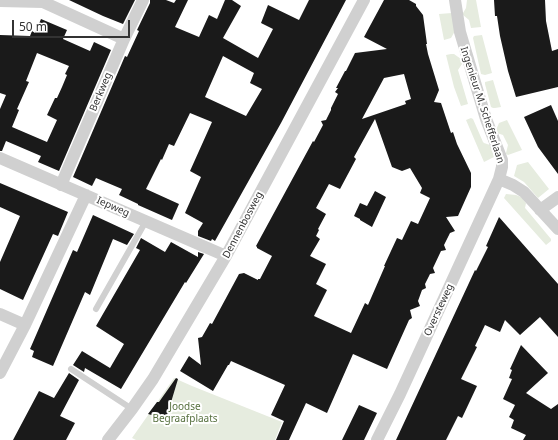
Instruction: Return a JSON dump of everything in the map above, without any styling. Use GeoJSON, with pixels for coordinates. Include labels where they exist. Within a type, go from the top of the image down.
{"type":"FeatureCollection","features":[{"type":"Feature","properties":{"kind":"street","name":"Berkweg"},"geometry":{"type":"LineString","coordinates":[[61,185],[124,39],[143,0]]}},
{"type":"Feature","properties":{"kind":"street","name":"Dennenbosweg"},"geometry":{"type":"LineString","coordinates":[[108,440],[153,379],[226,256],[364,0]]}},
{"type":"Feature","properties":{"kind":"street","name":"Ingenieur M. Schefferlaan"},"geometry":{"type":"LineString","coordinates":[[455,0],[460,32],[486,119],[502,160],[499,179]]}},
{"type":"Feature","properties":{"kind":"street"},"geometry":{"type":"LineString","coordinates":[[0,1],[43,2],[124,39]]}},
{"type":"Feature","properties":{"kind":"street","name":"Iepweg"},"geometry":{"type":"LineString","coordinates":[[0,158],[226,256]]}},
{"type":"Feature","properties":{"kind":"street"},"geometry":{"type":"LineString","coordinates":[[499,179],[524,192],[558,230]]}},
{"type":"Feature","properties":{"kind":"street","name":"Oversteweg"},"geometry":{"type":"LineString","coordinates":[[377,440],[400,394],[499,179]]}},
{"type":"Feature","properties":{"kind":"street"},"geometry":{"type":"LineString","coordinates":[[0,372],[25,325],[86,195]]}},
{"type":"Feature","properties":{"kind":"street"},"geometry":{"type":"LineString","coordinates":[[540,210],[558,197]]}},
{"type":"Feature","properties":{"kind":"street"},"geometry":{"type":"LineString","coordinates":[[0,314],[25,325]]}},
{"type":"Feature","properties":{"kind":"lane"},"geometry":{"type":"LineString","coordinates":[[96,308],[146,221]]}},
{"type":"Feature","properties":{"kind":"lane"},"geometry":{"type":"LineString","coordinates":[[72,369],[132,409]]}},
{"type":"Feature","properties":{"kind":"green space"},"geometry":{"type":"Polygon","coordinates":[[[467,0],[476,0],[481,27],[471,28],[469,20],[463,15],[467,0]]]}},
{"type":"Feature","properties":{"kind":"green space"},"geometry":{"type":"Polygon","coordinates":[[[452,13],[455,31],[451,38],[444,40],[439,14],[452,13]]]}},
{"type":"Feature","properties":{"kind":"green space"},"geometry":{"type":"Polygon","coordinates":[[[482,35],[492,73],[485,75],[481,74],[473,38],[474,36],[482,35]]]}},
{"type":"Feature","properties":{"kind":"green space"},"geometry":{"type":"Polygon","coordinates":[[[454,54],[461,59],[462,62],[458,70],[468,104],[461,106],[454,87],[446,55],[454,54]]]}},
{"type":"Feature","properties":{"kind":"green space"},"geometry":{"type":"Polygon","coordinates":[[[493,80],[501,107],[491,107],[485,82],[493,80]]]}},
{"type":"Feature","properties":{"kind":"green space"},"geometry":{"type":"Polygon","coordinates":[[[471,118],[473,119],[483,142],[490,145],[496,156],[484,162],[466,120],[471,118]]]}},
{"type":"Feature","properties":{"kind":"green space"},"geometry":{"type":"Polygon","coordinates":[[[507,120],[522,150],[508,155],[506,153],[508,145],[503,135],[497,133],[496,130],[499,123],[507,120]]]}},
{"type":"Feature","properties":{"kind":"green space"},"geometry":{"type":"Polygon","coordinates":[[[528,162],[549,189],[538,198],[524,182],[514,176],[517,165],[528,162]]]}},
{"type":"Feature","properties":{"kind":"green space"},"geometry":{"type":"Polygon","coordinates":[[[506,194],[521,197],[526,203],[525,208],[551,239],[551,241],[546,245],[504,198],[506,194]]]}},
{"type":"Feature","properties":{"kind":"green space","name":"Joodse Begraafplaats"},"geometry":{"type":"Polygon","coordinates":[[[174,378],[282,422],[275,440],[136,440],[132,438],[174,378]]]}},
{"type":"Feature","properties":{"kind":"building"},"geometry":{"type":"Polygon","coordinates":[[[69,0],[135,0],[123,24],[69,0]]]}},
{"type":"Feature","properties":{"kind":"building"},"geometry":{"type":"Polygon","coordinates":[[[150,0],[166,0],[174,3],[176,0],[188,0],[175,27],[199,37],[209,15],[217,19],[225,0],[232,0],[241,6],[223,38],[258,58],[273,29],[261,23],[268,5],[299,20],[309,0],[346,0],[281,123],[215,241],[198,236],[198,231],[203,223],[185,213],[201,177],[190,171],[212,122],[190,113],[174,146],[169,144],[146,189],[179,204],[172,220],[119,195],[122,189],[96,178],[92,186],[73,177],[125,56],[127,57],[139,31],[137,30],[150,0]],[[223,56],[205,97],[246,116],[262,89],[250,83],[254,73],[223,56]]]}},
{"type":"Feature","properties":{"kind":"building"},"geometry":{"type":"Polygon","coordinates":[[[384,0],[409,0],[416,4],[423,15],[428,54],[439,90],[434,102],[441,103],[451,133],[453,132],[471,173],[471,187],[458,216],[446,217],[455,231],[450,233],[444,245],[446,250],[441,251],[433,268],[435,273],[430,274],[425,284],[426,288],[422,290],[418,301],[420,306],[410,310],[412,318],[409,320],[387,369],[353,354],[327,413],[306,403],[289,440],[276,440],[284,421],[271,415],[285,385],[231,361],[213,391],[180,371],[189,356],[201,365],[198,338],[202,337],[210,323],[212,324],[239,274],[244,273],[258,280],[260,279],[272,256],[256,246],[323,125],[321,121],[326,120],[338,94],[335,92],[338,88],[336,88],[355,53],[387,49],[364,37],[384,0]],[[404,74],[384,78],[362,119],[406,104],[405,101],[411,99],[404,74]],[[375,119],[354,157],[356,159],[340,189],[329,184],[316,208],[326,214],[316,236],[320,239],[310,256],[326,264],[316,284],[327,290],[314,316],[351,333],[365,303],[368,305],[397,238],[402,240],[411,221],[418,224],[430,198],[420,193],[422,188],[410,168],[402,171],[392,167],[375,119]]]}},
{"type":"Feature","properties":{"kind":"building"},"geometry":{"type":"Polygon","coordinates":[[[494,0],[545,0],[546,21],[552,51],[558,49],[558,87],[516,97],[508,71],[497,16],[495,16],[494,0]]]}},
{"type":"Feature","properties":{"kind":"building"},"geometry":{"type":"Polygon","coordinates":[[[41,19],[67,30],[63,39],[90,51],[94,42],[111,50],[59,171],[38,162],[41,156],[6,141],[2,151],[0,151],[0,109],[6,95],[0,93],[0,35],[30,36],[32,31],[35,33],[41,19]],[[37,53],[26,81],[29,82],[17,109],[19,110],[12,127],[47,142],[57,120],[47,115],[62,87],[67,75],[65,74],[69,66],[37,53]]]}},
{"type":"Feature","properties":{"kind":"building"},"geometry":{"type":"Polygon","coordinates":[[[551,105],[558,121],[558,174],[538,147],[524,117],[551,105]]]}},
{"type":"Feature","properties":{"kind":"building"},"geometry":{"type":"Polygon","coordinates":[[[0,183],[68,212],[58,236],[53,234],[23,300],[0,289],[0,262],[20,216],[0,207],[0,183]]]}},
{"type":"Feature","properties":{"kind":"building"},"geometry":{"type":"Polygon","coordinates":[[[375,191],[386,197],[372,227],[354,216],[360,203],[367,206],[375,191]]]}},
{"type":"Feature","properties":{"kind":"building"},"geometry":{"type":"Polygon","coordinates":[[[93,215],[134,234],[127,245],[113,239],[90,295],[85,292],[53,366],[32,357],[34,351],[30,349],[73,250],[77,252],[93,215]]]}},
{"type":"Feature","properties":{"kind":"building"},"geometry":{"type":"Polygon","coordinates":[[[499,217],[558,284],[558,337],[540,317],[520,335],[505,320],[500,332],[485,325],[475,346],[477,347],[461,379],[477,386],[462,418],[458,416],[446,440],[396,440],[475,270],[476,271],[488,247],[486,246],[499,217]]]}},
{"type":"Feature","properties":{"kind":"building"},"geometry":{"type":"Polygon","coordinates":[[[141,238],[165,252],[171,242],[198,257],[198,252],[204,254],[186,283],[185,282],[121,389],[85,368],[84,372],[73,365],[82,351],[110,368],[124,344],[96,326],[140,250],[136,248],[141,238]]]}},
{"type":"Feature","properties":{"kind":"building"},"geometry":{"type":"Polygon","coordinates":[[[521,345],[548,373],[526,393],[551,409],[558,404],[558,440],[523,440],[526,435],[511,428],[514,420],[509,417],[515,405],[503,399],[512,379],[509,378],[512,370],[510,369],[521,345]]]}},
{"type":"Feature","properties":{"kind":"building"},"geometry":{"type":"Polygon","coordinates":[[[69,373],[79,380],[60,416],[75,423],[66,440],[13,440],[39,391],[54,398],[69,373]]]}},
{"type":"Feature","properties":{"kind":"building"},"geometry":{"type":"Polygon","coordinates":[[[176,378],[178,379],[166,419],[148,414],[157,402],[159,402],[176,378]]]}},
{"type":"Feature","properties":{"kind":"building"},"geometry":{"type":"Polygon","coordinates":[[[359,405],[377,413],[364,440],[342,440],[359,405]]]}}]}
